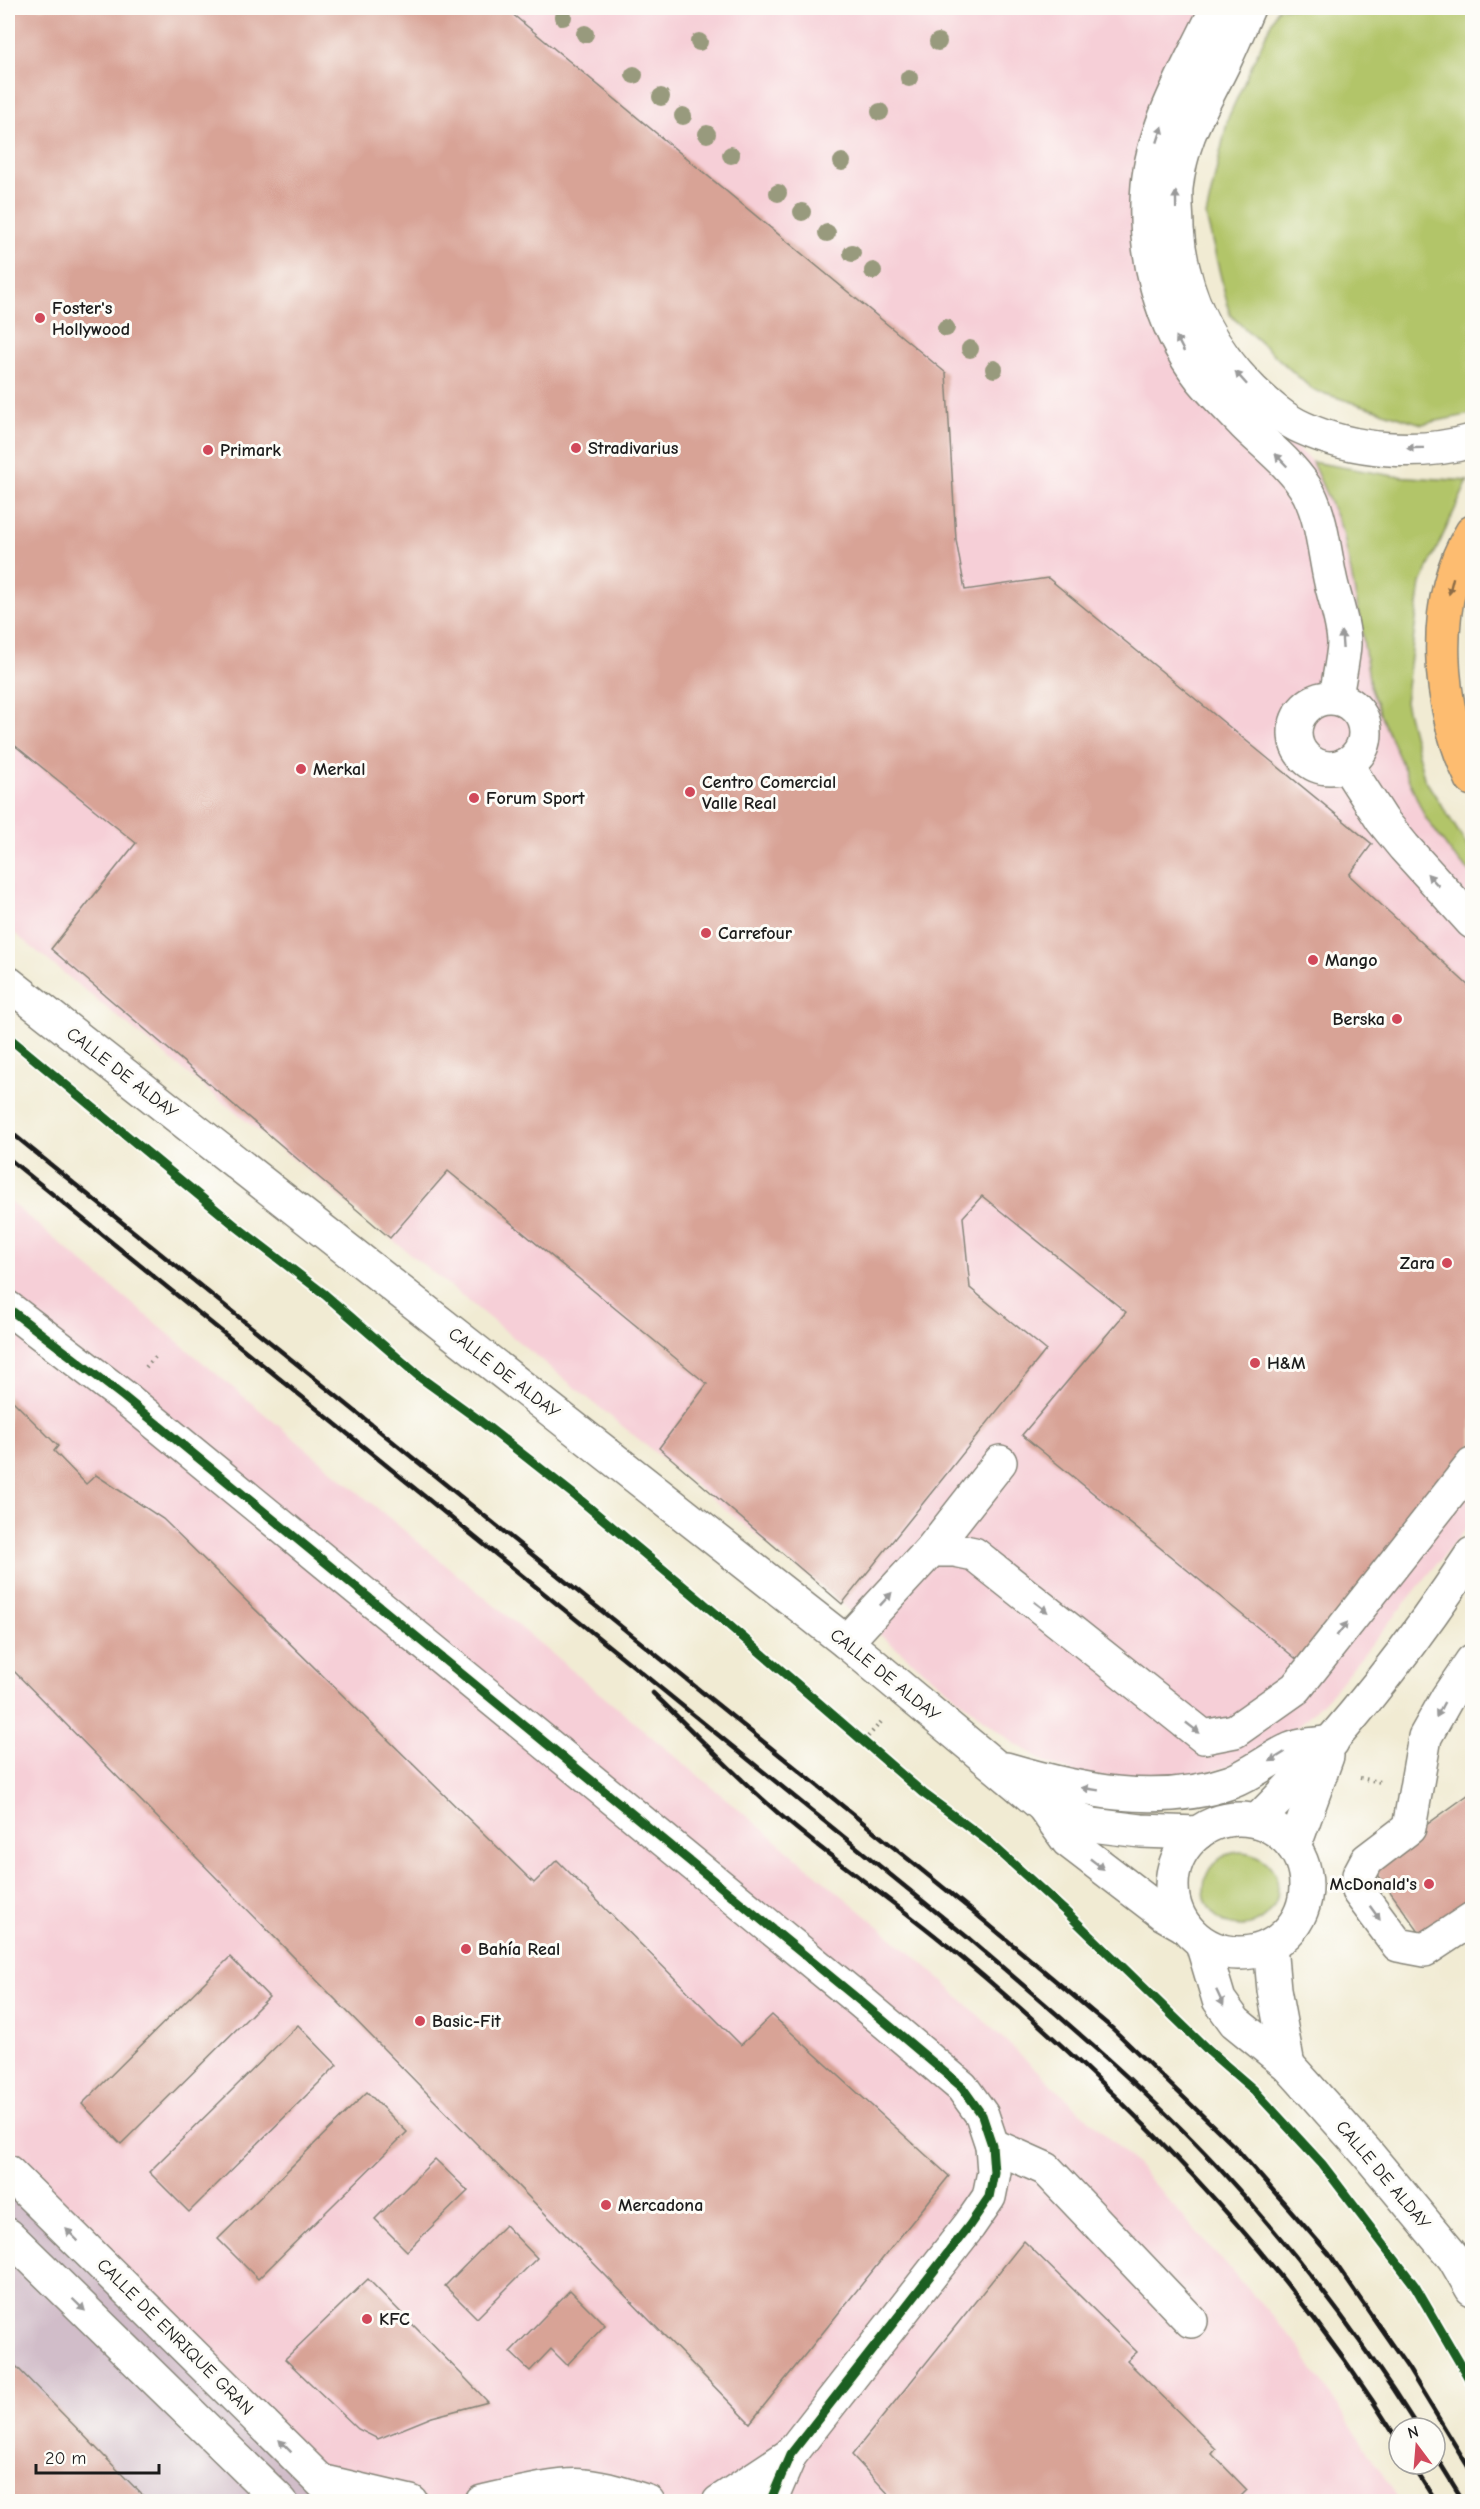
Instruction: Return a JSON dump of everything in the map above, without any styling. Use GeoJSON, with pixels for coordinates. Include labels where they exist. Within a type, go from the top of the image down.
{"type":"FeatureCollection","features":[{"type":"Feature","properties":{"kind":"highway"},"geometry":{"type":"LineString","coordinates":[[1473,532],[1458,563],[1448,597],[1443,626],[1445,690],[1450,720],[1461,757],[1473,779]]}},
{"type":"Feature","properties":{"kind":"highway"},"geometry":{"type":"LineString","coordinates":[[1445,690],[1467,609],[1473,598]]}},
{"type":"Feature","properties":{"kind":"street"},"geometry":{"type":"LineString","coordinates":[[1217,8],[1174,99],[1156,145],[1148,185],[1149,237],[1153,266],[1166,311],[1180,345],[1194,369],[1242,422],[1298,478],[1309,495],[1321,529],[1344,643],[1336,698]]}},
{"type":"Feature","properties":{"kind":"street"},"geometry":{"type":"LineString","coordinates":[[1248,8],[1227,57],[1197,112],[1186,138],[1180,164],[1176,190],[1180,254],[1188,291],[1197,315],[1208,336],[1242,379],[1280,415],[1301,428],[1351,444],[1383,448],[1426,447],[1473,441]]}},
{"type":"Feature","properties":{"kind":"street"},"geometry":{"type":"LineString","coordinates":[[1324,698],[1336,698],[1356,709],[1366,729],[1365,741],[1360,751],[1346,764],[1331,769],[1319,767],[1301,753],[1296,742],[1297,718],[1304,709],[1324,698]]}},
{"type":"Feature","properties":{"kind":"street"},"geometry":{"type":"LineString","coordinates":[[1346,764],[1382,820],[1404,848],[1473,922]]}},
{"type":"Feature","properties":{"kind":"street","name":"CALLE DE ALDAY"},"geometry":{"type":"LineString","coordinates":[[8,983],[846,1642],[1043,1806],[1068,1841],[1192,1934],[1219,2000],[1235,2022],[1256,2042],[1288,2065],[1399,2191],[1454,2258],[1473,2289]]}},
{"type":"Feature","properties":{"kind":"street"},"geometry":{"type":"LineString","coordinates":[[8,1308],[142,1412],[962,2087],[982,2115],[992,2145],[994,2172],[989,2197],[969,2226],[790,2455],[770,2502]]}},
{"type":"Feature","properties":{"kind":"street"},"geometry":{"type":"LineString","coordinates":[[846,1642],[931,1550],[1000,1462]]}},
{"type":"Feature","properties":{"kind":"street"},"geometry":{"type":"LineString","coordinates":[[931,1550],[955,1550],[974,1554],[1204,1737],[1235,1731],[1296,1688],[1473,1465]]}},
{"type":"Feature","properties":{"kind":"street"},"geometry":{"type":"LineString","coordinates":[[1257,1821],[1332,1742],[1426,1624],[1473,1554]]}},
{"type":"Feature","properties":{"kind":"street"},"geometry":{"type":"LineString","coordinates":[[1426,1624],[1473,1579]]}},
{"type":"Feature","properties":{"kind":"street"},"geometry":{"type":"LineString","coordinates":[[1473,1661],[1447,1698],[1425,1737],[1409,1828],[1367,1860],[1359,1875],[1359,1891],[1398,1945],[1425,1950],[1473,1919]]}},
{"type":"Feature","properties":{"kind":"street"},"geometry":{"type":"LineString","coordinates":[[1294,1847],[1332,1742]]}},
{"type":"Feature","properties":{"kind":"street","name":"CALLE DE ALDAY"},"geometry":{"type":"LineString","coordinates":[[997,1767],[1060,1785],[1134,1796],[1193,1791],[1231,1782],[1261,1768],[1289,1749],[1332,1742]]}},
{"type":"Feature","properties":{"kind":"street","name":"CALLE DE ALDAY"},"geometry":{"type":"LineString","coordinates":[[1043,1806],[1092,1825],[1142,1831],[1198,1833]]}},
{"type":"Feature","properties":{"kind":"street"},"geometry":{"type":"LineString","coordinates":[[1237,1819],[1257,1821],[1278,1831],[1294,1847],[1304,1868],[1306,1890],[1301,1913],[1288,1932],[1270,1946],[1253,1952],[1235,1954],[1218,1950],[1192,1934],[1174,1906],[1171,1886],[1174,1866],[1184,1847],[1198,1833],[1216,1822],[1237,1819]]}},
{"type":"Feature","properties":{"kind":"street"},"geometry":{"type":"LineString","coordinates":[[1270,1946],[1274,1990],[1288,2065]]}},
{"type":"Feature","properties":{"kind":"street"},"geometry":{"type":"LineString","coordinates":[[992,2145],[1046,2169],[1191,2321]]}},
{"type":"Feature","properties":{"kind":"street","name":"CALLE DE ENRIQUE GRAN"},"geometry":{"type":"LineString","coordinates":[[8,2172],[332,2491]]}},
{"type":"Feature","properties":{"kind":"street"},"geometry":{"type":"LineString","coordinates":[[8,2235],[268,2497]]}},
{"type":"Feature","properties":{"kind":"street"},"geometry":{"type":"LineString","coordinates":[[719,2502],[790,2455]]}},
{"type":"Feature","properties":{"kind":"street"},"geometry":{"type":"LineString","coordinates":[[482,2502],[539,2490],[582,2485],[617,2492],[648,2502]]}},
{"type":"Feature","properties":{"kind":"street"},"geometry":{"type":"LineString","coordinates":[[332,2491],[411,2502]]}},
{"type":"Feature","properties":{"kind":"path"},"geometry":{"type":"LineString","coordinates":[[864,1741],[881,1722]]}},
{"type":"Feature","properties":{"kind":"path"},"geometry":{"type":"LineString","coordinates":[[856,1734],[873,1749]]}},
{"type":"Feature","properties":{"kind":"shaded area","name":"Centro Comercial Valle Real"},"geometry":{"type":"Polygon","coordinates":[[[8,8],[1232,8],[1164,166],[1228,385],[1312,462],[1343,532],[1361,624],[1370,686],[1383,721],[1425,817],[1452,854],[1472,874],[1472,1521],[1335,1689],[1303,1722],[1267,1750],[1225,1768],[1167,1782],[1079,1775],[1047,1763],[1012,1742],[8,928],[8,8]]]}},
{"type":"Feature","properties":{"kind":"shaded area"},"geometry":{"type":"Polygon","coordinates":[[[8,1200],[923,1963],[1131,2159],[1295,2341],[1400,2501],[355,2501],[8,2163],[8,1200]]]}},
{"type":"Feature","properties":{"kind":"shaded area"},"geometry":{"type":"Polygon","coordinates":[[[8,2163],[355,2501],[8,2501],[8,2163]]]}},
{"type":"Feature","properties":{"kind":"green space"},"geometry":{"type":"Polygon","coordinates":[[[1278,8],[1472,8],[1472,414],[1422,424],[1313,390],[1230,315],[1206,216],[1228,118],[1278,8]]]}},
{"type":"Feature","properties":{"kind":"green space"},"geometry":{"type":"Polygon","coordinates":[[[1312,462],[1394,476],[1468,481],[1421,583],[1405,702],[1424,778],[1472,853],[1472,874],[1452,854],[1425,817],[1383,721],[1370,686],[1361,624],[1343,532],[1312,462]]]}},
{"type":"Feature","properties":{"kind":"green space"},"geometry":{"type":"Polygon","coordinates":[[[1241,1852],[1262,1858],[1272,1868],[1278,1889],[1272,1910],[1262,1920],[1241,1926],[1220,1920],[1210,1910],[1204,1889],[1210,1868],[1220,1858],[1241,1852]]]}},
{"type":"Feature","properties":{"kind":"building","name":"Centro Comercial Valle Real"},"geometry":{"type":"Polygon","coordinates":[[[8,8],[505,8],[946,373],[956,540],[965,590],[1048,578],[1372,844],[1349,875],[1472,989],[1472,1448],[1300,1662],[1022,1435],[1126,1312],[982,1196],[963,1217],[970,1288],[1046,1350],[842,1604],[659,1448],[707,1384],[448,1171],[390,1238],[51,949],[136,843],[8,740],[8,8]]]}},
{"type":"Feature","properties":{"kind":"building","name":"Bahía Real"},"geometry":{"type":"Polygon","coordinates":[[[8,1396],[58,1446],[54,1451],[86,1484],[96,1475],[163,1519],[534,1883],[557,1860],[741,2045],[772,2015],[949,2176],[750,2423],[8,1665],[8,1396]]]}},
{"type":"Feature","properties":{"kind":"building","name":"McDonald's"},"geometry":{"type":"Polygon","coordinates":[[[1472,1792],[1472,1904],[1424,1939],[1371,1865],[1472,1792]]]}},
{"type":"Feature","properties":{"kind":"building"},"geometry":{"type":"Polygon","coordinates":[[[230,1957],[269,1997],[121,2144],[82,2104],[230,1957]]]}},
{"type":"Feature","properties":{"kind":"building"},"geometry":{"type":"Polygon","coordinates":[[[298,2025],[337,2065],[189,2212],[149,2172],[298,2025]]]}},
{"type":"Feature","properties":{"kind":"building"},"geometry":{"type":"Polygon","coordinates":[[[367,2092],[407,2132],[258,2279],[218,2239],[367,2092]]]}},
{"type":"Feature","properties":{"kind":"building"},"geometry":{"type":"Polygon","coordinates":[[[435,2159],[468,2191],[407,2251],[375,2219],[435,2159]]]}},
{"type":"Feature","properties":{"kind":"building"},"geometry":{"type":"Polygon","coordinates":[[[505,2225],[537,2258],[477,2318],[445,2286],[505,2225]]]}},
{"type":"Feature","properties":{"kind":"building"},"geometry":{"type":"Polygon","coordinates":[[[1024,2241],[1137,2352],[1127,2361],[1216,2449],[1212,2454],[1247,2490],[1235,2502],[896,2502],[852,2455],[1024,2241]]]}},
{"type":"Feature","properties":{"kind":"building","name":"KFC"},"geometry":{"type":"Polygon","coordinates":[[[368,2279],[488,2402],[432,2417],[378,2439],[358,2429],[285,2359],[368,2279]]]}},
{"type":"Feature","properties":{"kind":"building"},"geometry":{"type":"Polygon","coordinates":[[[570,2290],[605,2325],[567,2365],[551,2349],[530,2371],[510,2352],[570,2290]]]}},
{"type":"Feature","properties":{"kind":"building"},"geometry":{"type":"Polygon","coordinates":[[[8,2358],[149,2502],[8,2502],[8,2358]]]}},
{"type":"Feature","properties":{"kind":"railway"},"geometry":{"type":"LineString","coordinates":[[8,1130],[976,1914],[1113,2029],[1234,2146],[1329,2254],[1408,2368],[1472,2473]]}},
{"type":"Feature","properties":{"kind":"railway"},"geometry":{"type":"LineString","coordinates":[[8,1158],[967,1937],[1096,2049],[1189,2137],[1273,2229],[1349,2326],[1410,2416]]}},
{"type":"Feature","properties":{"kind":"railway"},"geometry":{"type":"LineString","coordinates":[[653,1693],[785,1819],[908,1914],[1013,2001],[1135,2116],[1194,2176],[1250,2239],[1303,2304],[1353,2372],[1387,2424]]}},
{"type":"Feature","properties":{"kind":"railway"},"geometry":{"type":"LineString","coordinates":[[1447,2474],[1464,2502]]}},
{"type":"Feature","properties":{"kind":"railway"},"geometry":{"type":"LineString","coordinates":[[1420,2476],[1436,2502]]}},
{"type":"Feature","properties":{"kind":"cycle path"},"geometry":{"type":"LineString","coordinates":[[8,1037],[237,1227],[323,1293],[421,1378],[573,1494],[923,1793],[989,1842],[1065,1911],[1209,2051],[1254,2090],[1322,2164],[1415,2286],[1472,2384]]}},
{"type":"Feature","properties":{"kind":"cycle path"},"geometry":{"type":"LineString","coordinates":[[8,1308],[124,1397],[859,2000],[962,2087],[982,2115],[992,2145],[994,2172],[989,2197],[969,2226],[790,2455],[770,2502]]}},
{"type":"Feature","properties":{"kind":"place","name":"Foster's Hollywood"},"geometry":{"type":"Point","coordinates":[40,318]}},
{"type":"Feature","properties":{"kind":"place","name":"Stradivarius"},"geometry":{"type":"Point","coordinates":[576,448]}},
{"type":"Feature","properties":{"kind":"place","name":"Primark"},"geometry":{"type":"Point","coordinates":[208,450]}},
{"type":"Feature","properties":{"kind":"place","name":"Merkal"},"geometry":{"type":"Point","coordinates":[301,769]}},
{"type":"Feature","properties":{"kind":"place","name":"Centro Comercial Valle Real"},"geometry":{"type":"Point","coordinates":[690,792]}},
{"type":"Feature","properties":{"kind":"place","name":"Forum Sport"},"geometry":{"type":"Point","coordinates":[474,798]}},
{"type":"Feature","properties":{"kind":"place","name":"Carrefour"},"geometry":{"type":"Point","coordinates":[706,933]}},
{"type":"Feature","properties":{"kind":"place","name":"Mango"},"geometry":{"type":"Point","coordinates":[1313,960]}},
{"type":"Feature","properties":{"kind":"place","name":"Berska"},"geometry":{"type":"Point","coordinates":[1397,1019]}},
{"type":"Feature","properties":{"kind":"place","name":"Zara"},"geometry":{"type":"Point","coordinates":[1447,1263]}},
{"type":"Feature","properties":{"kind":"place","name":"H&M"},"geometry":{"type":"Point","coordinates":[1255,1363]}},
{"type":"Feature","properties":{"kind":"place","name":"McDonald's"},"geometry":{"type":"Point","coordinates":[1429,1884]}},
{"type":"Feature","properties":{"kind":"place","name":"Bahía Real"},"geometry":{"type":"Point","coordinates":[466,1949]}},
{"type":"Feature","properties":{"kind":"place","name":"Basic-Fit"},"geometry":{"type":"Point","coordinates":[420,2021]}},
{"type":"Feature","properties":{"kind":"place","name":"Mercadona"},"geometry":{"type":"Point","coordinates":[606,2205]}},
{"type":"Feature","properties":{"kind":"place","name":"KFC"},"geometry":{"type":"Point","coordinates":[367,2319]}}]}
